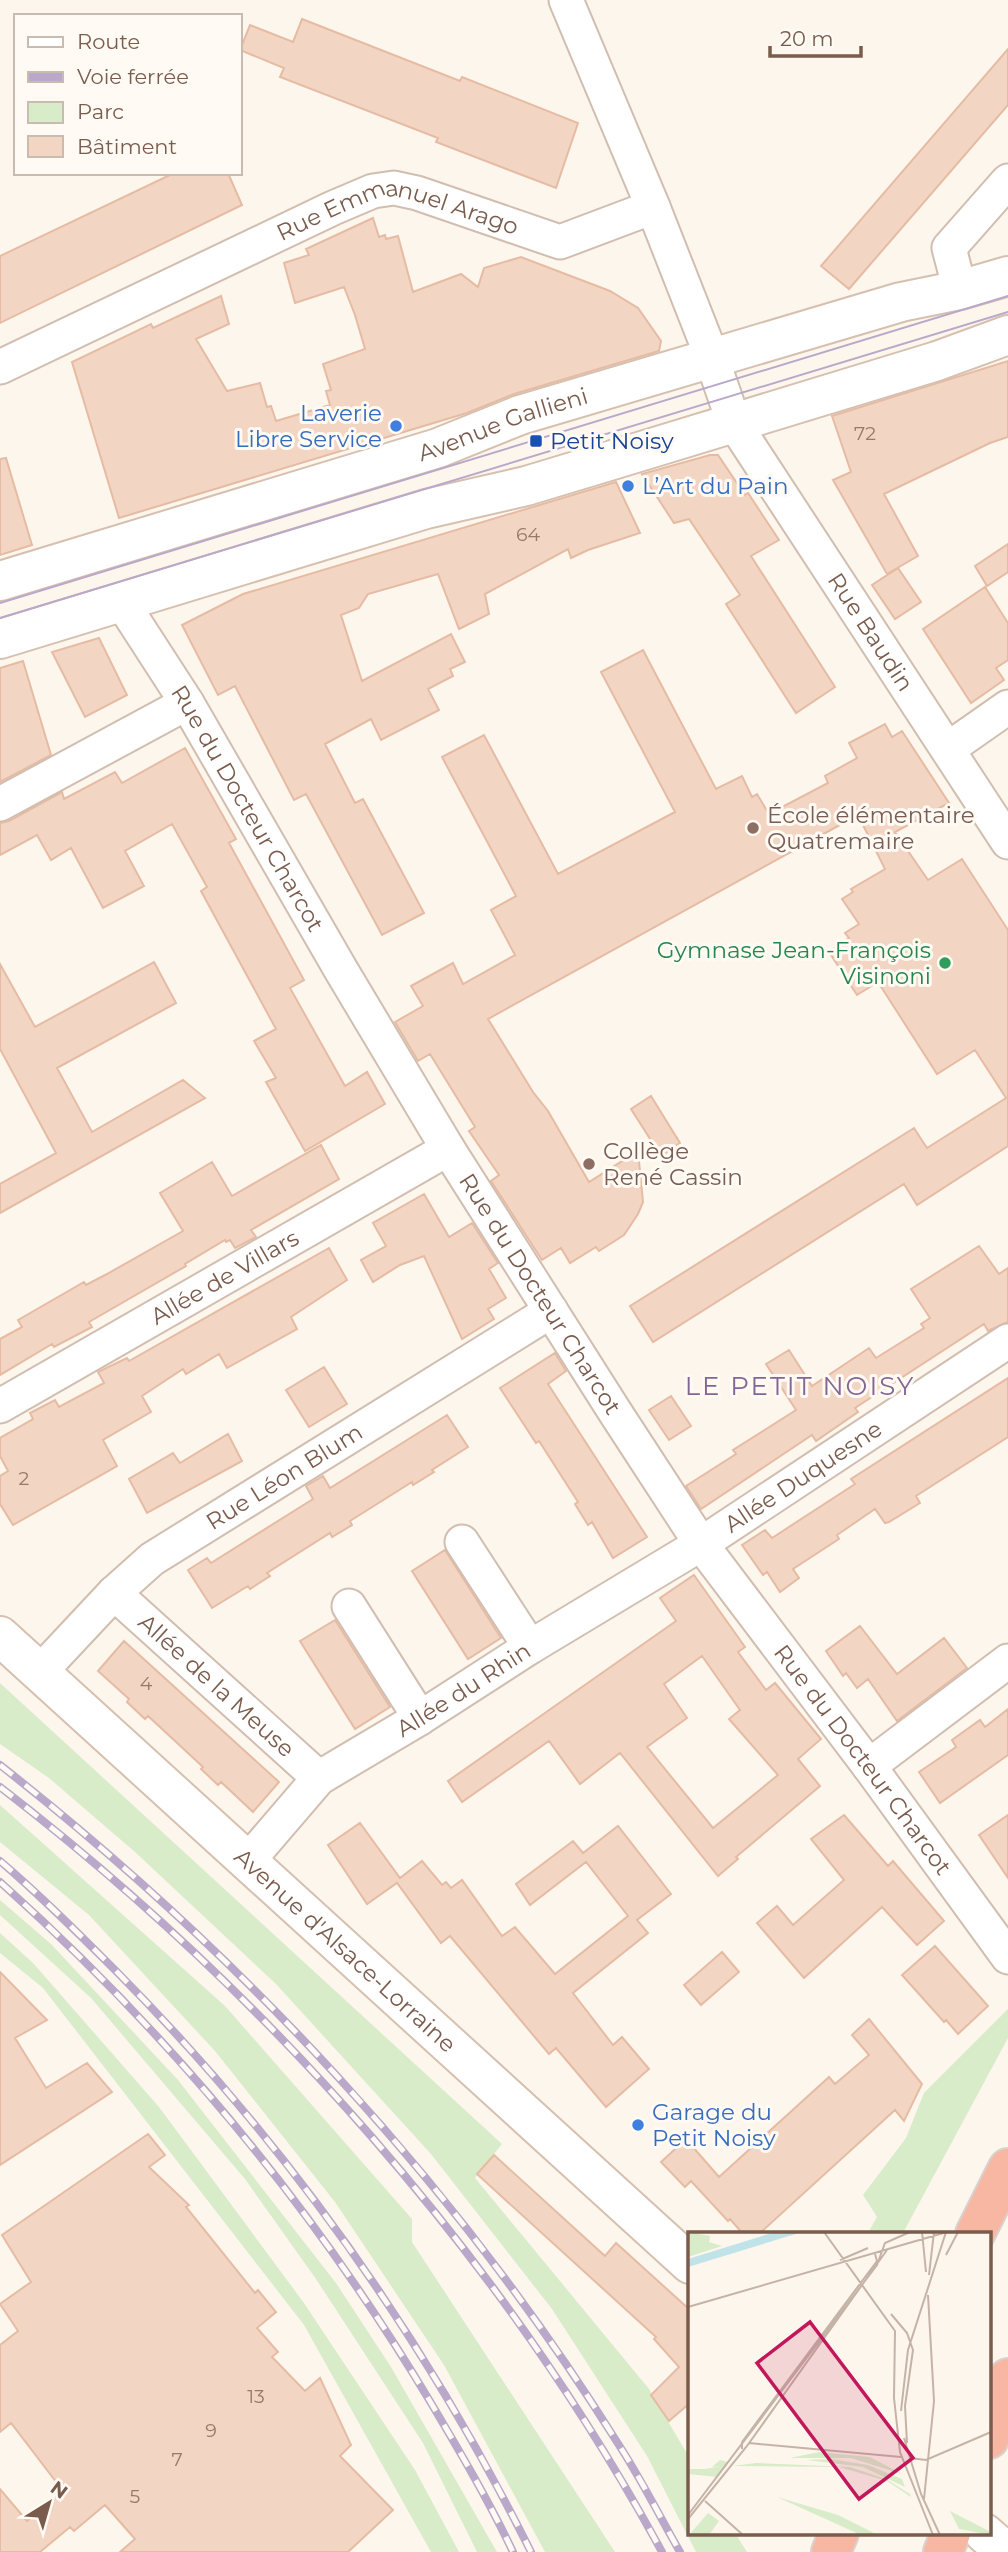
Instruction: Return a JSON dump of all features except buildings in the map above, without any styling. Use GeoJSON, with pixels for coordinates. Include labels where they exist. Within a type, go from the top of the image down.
{"type":"FeatureCollection","features":[{"type":"Feature","properties":{"kind":"highway"},"geometry":{"type":"LineString","coordinates":[[976,2232],[1008,2168]]}},
{"type":"Feature","properties":{"kind":"highway"},"geometry":{"type":"LineString","coordinates":[[831,2552],[839,2534]]}},
{"type":"Feature","properties":{"kind":"highway"},"geometry":{"type":"LineString","coordinates":[[943,2552],[951,2534]]}},
{"type":"Feature","properties":{"kind":"street"},"geometry":{"type":"LineString","coordinates":[[566,0],[653,207],[712,359]]}},
{"type":"Feature","properties":{"kind":"street"},"geometry":{"type":"LineString","coordinates":[[960,290],[949,248],[1008,181]]}},
{"type":"Feature","properties":{"kind":"street","name":"Rue Emmanuel Arago"},"geometry":{"type":"LineString","coordinates":[[0,366],[373,191],[394,188],[417,192],[560,242],[653,207]]}},
{"type":"Feature","properties":{"kind":"street","name":"Avenue Gallieni"},"geometry":{"type":"LineString","coordinates":[[0,581],[438,448],[520,415],[901,302],[960,290],[1008,275]]}},
{"type":"Feature","properties":{"kind":"street"},"geometry":{"type":"LineString","coordinates":[[0,639],[426,509],[526,486],[937,361],[1008,335]]}},
{"type":"Feature","properties":{"kind":"street","name":"Rue Baudin"},"geometry":{"type":"LineString","coordinates":[[712,359],[734,423],[1008,842]]}},
{"type":"Feature","properties":{"kind":"street","name":"Rue du Docteur Charcot"},"geometry":{"type":"LineString","coordinates":[[121,601],[187,704],[448,1149],[701,1544],[869,1766],[1008,1957]]}},
{"type":"Feature","properties":{"kind":"street"},"geometry":{"type":"LineString","coordinates":[[0,804],[187,704]]}},
{"type":"Feature","properties":{"kind":"street"},"geometry":{"type":"LineString","coordinates":[[948,749],[1008,707]]}},
{"type":"Feature","properties":{"kind":"street","name":"Allée de Villars"},"geometry":{"type":"LineString","coordinates":[[0,1406],[448,1149]]}},
{"type":"Feature","properties":{"kind":"street","name":"Rue Léon Blum"},"geometry":{"type":"LineString","coordinates":[[40,1672],[114,1593],[152,1559],[551,1311]]}},
{"type":"Feature","properties":{"kind":"street","name":"Allée Duquesne"},"geometry":{"type":"LineString","coordinates":[[701,1544],[1008,1341]]}},
{"type":"Feature","properties":{"kind":"street"},"geometry":{"type":"LineString","coordinates":[[462,1542],[530,1647]]}},
{"type":"Feature","properties":{"kind":"street","name":"Allée du Rhin"},"geometry":{"type":"LineString","coordinates":[[247,1861],[319,1778],[701,1544]]}},
{"type":"Feature","properties":{"kind":"street","name":"Allée de la Meuse"},"geometry":{"type":"LineString","coordinates":[[114,1593],[319,1778]]}},
{"type":"Feature","properties":{"kind":"street"},"geometry":{"type":"LineString","coordinates":[[349,1606],[420,1718]]}},
{"type":"Feature","properties":{"kind":"street","name":"Avenue d'Alsace-Lorraine"},"geometry":{"type":"LineString","coordinates":[[0,1636],[688,2262]]}},
{"type":"Feature","properties":{"kind":"street"},"geometry":{"type":"LineString","coordinates":[[869,1766],[1008,1661]]}},
{"type":"Feature","properties":{"kind":"street"},"geometry":{"type":"LineString","coordinates":[[986,2534],[1006,2552]]}},
{"type":"Feature","properties":{"kind":"green space"},"geometry":{"type":"Polygon","coordinates":[[[0,1683],[502,2144],[475,2178],[649,2389],[688,2455],[688,2534],[736,2534],[747,2552],[696,2552],[647,2456],[552,2309],[431,2154],[276,1984],[135,1852],[49,1778],[0,1744],[0,1683]]]}},
{"type":"Feature","properties":{"kind":"green space"},"geometry":{"type":"Polygon","coordinates":[[[0,1805],[225,2006],[412,2219],[412,2242],[615,2552],[545,2552],[444,2365],[335,2202],[215,2051],[89,1915],[0,1842],[0,1805]]]}},
{"type":"Feature","properties":{"kind":"green space"},"geometry":{"type":"Polygon","coordinates":[[[0,1900],[51,1944],[178,2080],[336,2283],[391,2367],[497,2552],[477,2552],[423,2443],[316,2279],[245,2179],[91,1998],[0,1915],[0,1900]]]}},
{"type":"Feature","properties":{"kind":"green space"},"geometry":{"type":"Polygon","coordinates":[[[0,1933],[33,1963],[159,2107],[304,2303],[415,2470],[459,2552],[431,2552],[304,2325],[43,1988],[0,1953],[0,1933]]]}},
{"type":"Feature","properties":{"kind":"green space"},"geometry":{"type":"Polygon","coordinates":[[[1008,2009],[1008,2038],[904,2232],[869,2232],[877,2217],[863,2195],[906,2138],[924,2093],[1008,2009]]]}},
{"type":"Feature","properties":{"kind":"tram line"},"geometry":{"type":"LineString","coordinates":[[0,603],[1008,296]]}},
{"type":"Feature","properties":{"kind":"tram line"},"geometry":{"type":"LineString","coordinates":[[0,618],[1008,312]]}},
{"type":"Feature","properties":{"kind":"railway"},"geometry":{"type":"LineString","coordinates":[[0,1765],[89,1838],[175,1914],[258,1994],[338,2077],[414,2163],[486,2253],[554,2346],[642,2482],[680,2552]]}},
{"type":"Feature","properties":{"kind":"railway"},"geometry":{"type":"LineString","coordinates":[[0,1787],[98,1867],[193,1952],[284,2041],[371,2136],[452,2234],[528,2337],[599,2443],[662,2552]]}},
{"type":"Feature","properties":{"kind":"railway"},"geometry":{"type":"LineString","coordinates":[[0,1861],[73,1928],[177,2035],[293,2172],[397,2318],[445,2394],[531,2552]]}},
{"type":"Feature","properties":{"kind":"railway"},"geometry":{"type":"LineString","coordinates":[[0,1882],[62,1940],[180,2062],[288,2193],[386,2331],[463,2458],[513,2552]]}},
{"type":"Feature","properties":{"kind":"place","name":"Laverie Libre Service"},"geometry":{"type":"Point","coordinates":[396,426]}},
{"type":"Feature","properties":{"kind":"place","name":"Petit Noisy"},"geometry":{"type":"Point","coordinates":[536,441]}},
{"type":"Feature","properties":{"kind":"place","name":"L’Art du Pain"},"geometry":{"type":"Point","coordinates":[628,486]}},
{"type":"Feature","properties":{"kind":"place","name":"École élémentaire Quatremaire"},"geometry":{"type":"Point","coordinates":[753,828]}},
{"type":"Feature","properties":{"kind":"place","name":"Gymnase Jean-François Visinoni"},"geometry":{"type":"Point","coordinates":[945,963]}},
{"type":"Feature","properties":{"kind":"place","name":"Collège René Cassin"},"geometry":{"type":"Point","coordinates":[589,1164]}},
{"type":"Feature","properties":{"kind":"place","name":"Garage du Petit Noisy"},"geometry":{"type":"Point","coordinates":[638,2125]}},
{"type":"Feature","properties":{"kind":"district","name":"LE PETIT NOISY"},"geometry":{"type":"Point","coordinates":[800,1386]}}]}
